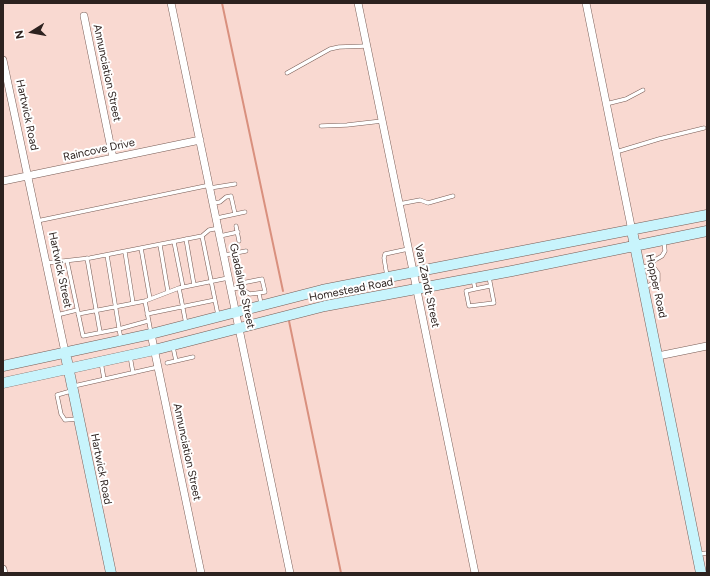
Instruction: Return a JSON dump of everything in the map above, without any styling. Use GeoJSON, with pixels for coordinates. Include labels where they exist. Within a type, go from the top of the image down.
{"type":"FeatureCollection","features":[{"type":"Feature","properties":{"kind":"main road","name":"Homestead Road"},"geometry":{"type":"LineString","coordinates":[[3,366],[151,334],[322,290],[507,253],[632,231],[707,215]]}},
{"type":"Feature","properties":{"kind":"main road","name":"Hopper Road"},"geometry":{"type":"LineString","coordinates":[[632,231],[702,554],[702,573]]}},
{"type":"Feature","properties":{"kind":"main road","name":"Homestead Road"},"geometry":{"type":"LineString","coordinates":[[3,383],[69,370],[173,346],[326,306],[473,279],[707,231]]}},
{"type":"Feature","properties":{"kind":"main road"},"geometry":{"type":"LineString","coordinates":[[507,253],[512,271]]}},
{"type":"Feature","properties":{"kind":"main road"},"geometry":{"type":"LineString","coordinates":[[322,290],[326,306]]}},
{"type":"Feature","properties":{"kind":"main road","name":"Hartwick Street"},"geometry":{"type":"LineString","coordinates":[[66,352],[69,370]]}},
{"type":"Feature","properties":{"kind":"main road","name":"Hartwick Road"},"geometry":{"type":"LineString","coordinates":[[69,370],[110,573]]}},
{"type":"Feature","properties":{"kind":"street","name":"Guadalupe Street"},"geometry":{"type":"LineString","coordinates":[[172,3],[290,573]]}},
{"type":"Feature","properties":{"kind":"street","name":"Van Zandt Street"},"geometry":{"type":"LineString","coordinates":[[358,3],[475,573]]}},
{"type":"Feature","properties":{"kind":"street","name":"Hopper Road"},"geometry":{"type":"LineString","coordinates":[[586,3],[632,231]]}},
{"type":"Feature","properties":{"kind":"street","name":"Annunciation Street"},"geometry":{"type":"LineString","coordinates":[[84,16],[113,158]]}},
{"type":"Feature","properties":{"kind":"street","name":"Hartwick Road"},"geometry":{"type":"LineString","coordinates":[[3,60],[27,175]]}},
{"type":"Feature","properties":{"kind":"street","name":"Raincove Drive"},"geometry":{"type":"LineString","coordinates":[[3,181],[200,140]]}},
{"type":"Feature","properties":{"kind":"street","name":"Hartwick Street"},"geometry":{"type":"LineString","coordinates":[[27,175],[66,352]]}},
{"type":"Feature","properties":{"kind":"street","name":"Annunciation Street"},"geometry":{"type":"LineString","coordinates":[[151,334],[201,573]]}},
{"type":"Feature","properties":{"kind":"street"},"geometry":{"type":"LineString","coordinates":[[658,356],[707,346]]}},
{"type":"Feature","properties":{"kind":"street"},"geometry":{"type":"LineString","coordinates":[[3,569],[4,573]]}},
{"type":"Feature","properties":{"kind":"lane"},"geometry":{"type":"LineString","coordinates":[[287,73],[330,49],[339,47],[367,46]]}},
{"type":"Feature","properties":{"kind":"lane"},"geometry":{"type":"LineString","coordinates":[[606,104],[626,99],[644,90]]}},
{"type":"Feature","properties":{"kind":"lane"},"geometry":{"type":"LineString","coordinates":[[321,126],[382,121]]}},
{"type":"Feature","properties":{"kind":"lane"},"geometry":{"type":"LineString","coordinates":[[616,152],[659,139],[704,128]]}},
{"type":"Feature","properties":{"kind":"lane"},"geometry":{"type":"LineString","coordinates":[[37,221],[210,187],[235,184]]}},
{"type":"Feature","properties":{"kind":"lane"},"geometry":{"type":"LineString","coordinates":[[214,203],[220,202],[226,197],[232,196],[235,214]]}},
{"type":"Feature","properties":{"kind":"lane"},"geometry":{"type":"LineString","coordinates":[[399,204],[420,200],[428,203],[453,196]]}},
{"type":"Feature","properties":{"kind":"lane"},"geometry":{"type":"LineString","coordinates":[[217,218],[245,212]]}},
{"type":"Feature","properties":{"kind":"lane"},"geometry":{"type":"LineString","coordinates":[[236,226],[239,241]]}},
{"type":"Feature","properties":{"kind":"lane"},"geometry":{"type":"LineString","coordinates":[[46,263],[125,252],[202,236],[209,230],[219,228]]}},
{"type":"Feature","properties":{"kind":"lane"},"geometry":{"type":"LineString","coordinates":[[220,236],[238,232]]}},
{"type":"Feature","properties":{"kind":"lane"},"geometry":{"type":"LineString","coordinates":[[202,236],[218,317]]}},
{"type":"Feature","properties":{"kind":"lane"},"geometry":{"type":"LineString","coordinates":[[186,239],[194,285]]}},
{"type":"Feature","properties":{"kind":"lane"},"geometry":{"type":"LineString","coordinates":[[640,268],[650,266],[655,260],[662,256],[665,251],[664,240]]}},
{"type":"Feature","properties":{"kind":"lane"},"geometry":{"type":"LineString","coordinates":[[174,242],[181,287],[182,306],[186,325]]}},
{"type":"Feature","properties":{"kind":"lane"},"geometry":{"type":"LineString","coordinates":[[160,244],[168,292]]}},
{"type":"Feature","properties":{"kind":"lane"},"geometry":{"type":"LineString","coordinates":[[141,248],[150,299]]}},
{"type":"Feature","properties":{"kind":"lane"},"geometry":{"type":"LineString","coordinates":[[388,277],[384,258],[386,254],[408,249]]}},
{"type":"Feature","properties":{"kind":"lane"},"geometry":{"type":"LineString","coordinates":[[224,255],[246,251]]}},
{"type":"Feature","properties":{"kind":"lane"},"geometry":{"type":"LineString","coordinates":[[125,252],[133,303]]}},
{"type":"Feature","properties":{"kind":"lane"},"geometry":{"type":"LineString","coordinates":[[107,255],[121,341]]}},
{"type":"Feature","properties":{"kind":"lane"},"geometry":{"type":"LineString","coordinates":[[87,258],[100,332]]}},
{"type":"Feature","properties":{"kind":"lane"},"geometry":{"type":"LineString","coordinates":[[67,261],[82,336],[119,329],[148,321]]}},
{"type":"Feature","properties":{"kind":"lane"},"geometry":{"type":"LineString","coordinates":[[644,287],[658,281],[658,273],[650,266]]}},
{"type":"Feature","properties":{"kind":"lane"},"geometry":{"type":"LineString","coordinates":[[488,276],[494,303],[469,306],[466,291],[490,286]]}},
{"type":"Feature","properties":{"kind":"lane"},"geometry":{"type":"LineString","coordinates":[[57,315],[116,307],[144,301],[181,287],[229,278]]}},
{"type":"Feature","properties":{"kind":"lane"},"geometry":{"type":"LineString","coordinates":[[262,279],[265,292],[259,293],[250,294],[244,290],[242,283],[262,279]]}},
{"type":"Feature","properties":{"kind":"lane"},"geometry":{"type":"LineString","coordinates":[[473,279],[476,289]]}},
{"type":"Feature","properties":{"kind":"lane"},"geometry":{"type":"LineString","coordinates":[[232,289],[243,287]]}},
{"type":"Feature","properties":{"kind":"lane"},"geometry":{"type":"LineString","coordinates":[[259,293],[261,305]]}},
{"type":"Feature","properties":{"kind":"lane"},"geometry":{"type":"LineString","coordinates":[[147,314],[215,300]]}},
{"type":"Feature","properties":{"kind":"lane"},"geometry":{"type":"LineString","coordinates":[[144,301],[151,334]]}},
{"type":"Feature","properties":{"kind":"lane"},"geometry":{"type":"LineString","coordinates":[[173,346],[176,361]]}},
{"type":"Feature","properties":{"kind":"lane"},"geometry":{"type":"LineString","coordinates":[[130,356],[133,372]]}},
{"type":"Feature","properties":{"kind":"lane"},"geometry":{"type":"LineString","coordinates":[[167,363],[193,357]]}},
{"type":"Feature","properties":{"kind":"lane"},"geometry":{"type":"LineString","coordinates":[[101,362],[104,379]]}},
{"type":"Feature","properties":{"kind":"lane"},"geometry":{"type":"LineString","coordinates":[[79,419],[67,421],[62,418],[57,395],[73,388],[104,379],[158,367]]}},
{"type":"Feature","properties":{"kind":"waterway"},"geometry":{"type":"LineString","coordinates":[[222,3],[283,291]]}},
{"type":"Feature","properties":{"kind":"waterway"},"geometry":{"type":"LineString","coordinates":[[289,321],[341,573]]}}]}
